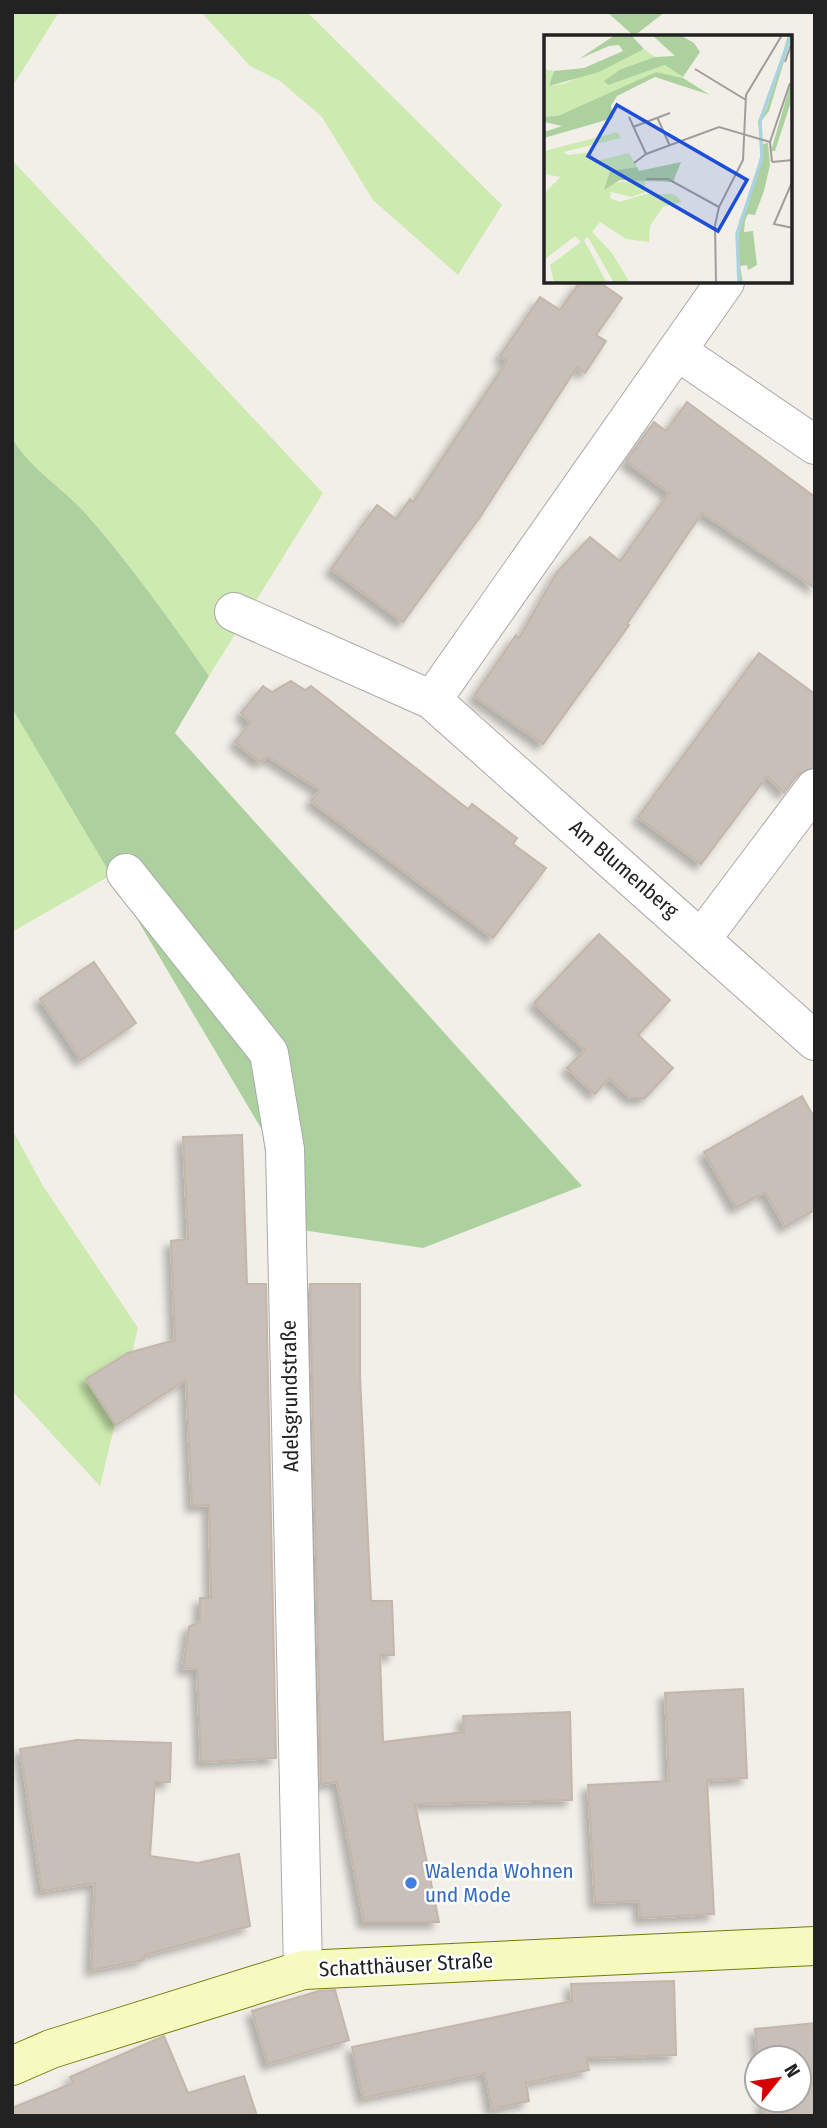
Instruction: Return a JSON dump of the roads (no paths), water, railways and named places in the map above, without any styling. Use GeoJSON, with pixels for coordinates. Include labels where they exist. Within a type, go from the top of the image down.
{"type":"FeatureCollection","features":[{"type":"Feature","properties":{"kind":"main road","name":"Schatthäuser Straße"},"geometry":{"type":"LineString","coordinates":[[12,2066],[51,2049],[303,1970],[815,1946]]}},
{"type":"Feature","properties":{"kind":"street"},"geometry":{"type":"LineString","coordinates":[[432,700],[724,284]]}},
{"type":"Feature","properties":{"kind":"street"},"geometry":{"type":"LineString","coordinates":[[677,351],[815,445]]}},
{"type":"Feature","properties":{"kind":"street","name":"Am Blumenberg"},"geometry":{"type":"LineString","coordinates":[[234,612],[432,700],[815,1041]]}},
{"type":"Feature","properties":{"kind":"street"},"geometry":{"type":"LineString","coordinates":[[702,938],[815,788]]}},
{"type":"Feature","properties":{"kind":"street","name":"Adelsgrundstraße"},"geometry":{"type":"LineString","coordinates":[[126,873],[269,1053],[285,1149],[303,1970]]}},
{"type":"Feature","properties":{"kind":"place","name":"Walenda Wohnen und Mode"},"geometry":{"type":"Point","coordinates":[411,1883]}}]}
